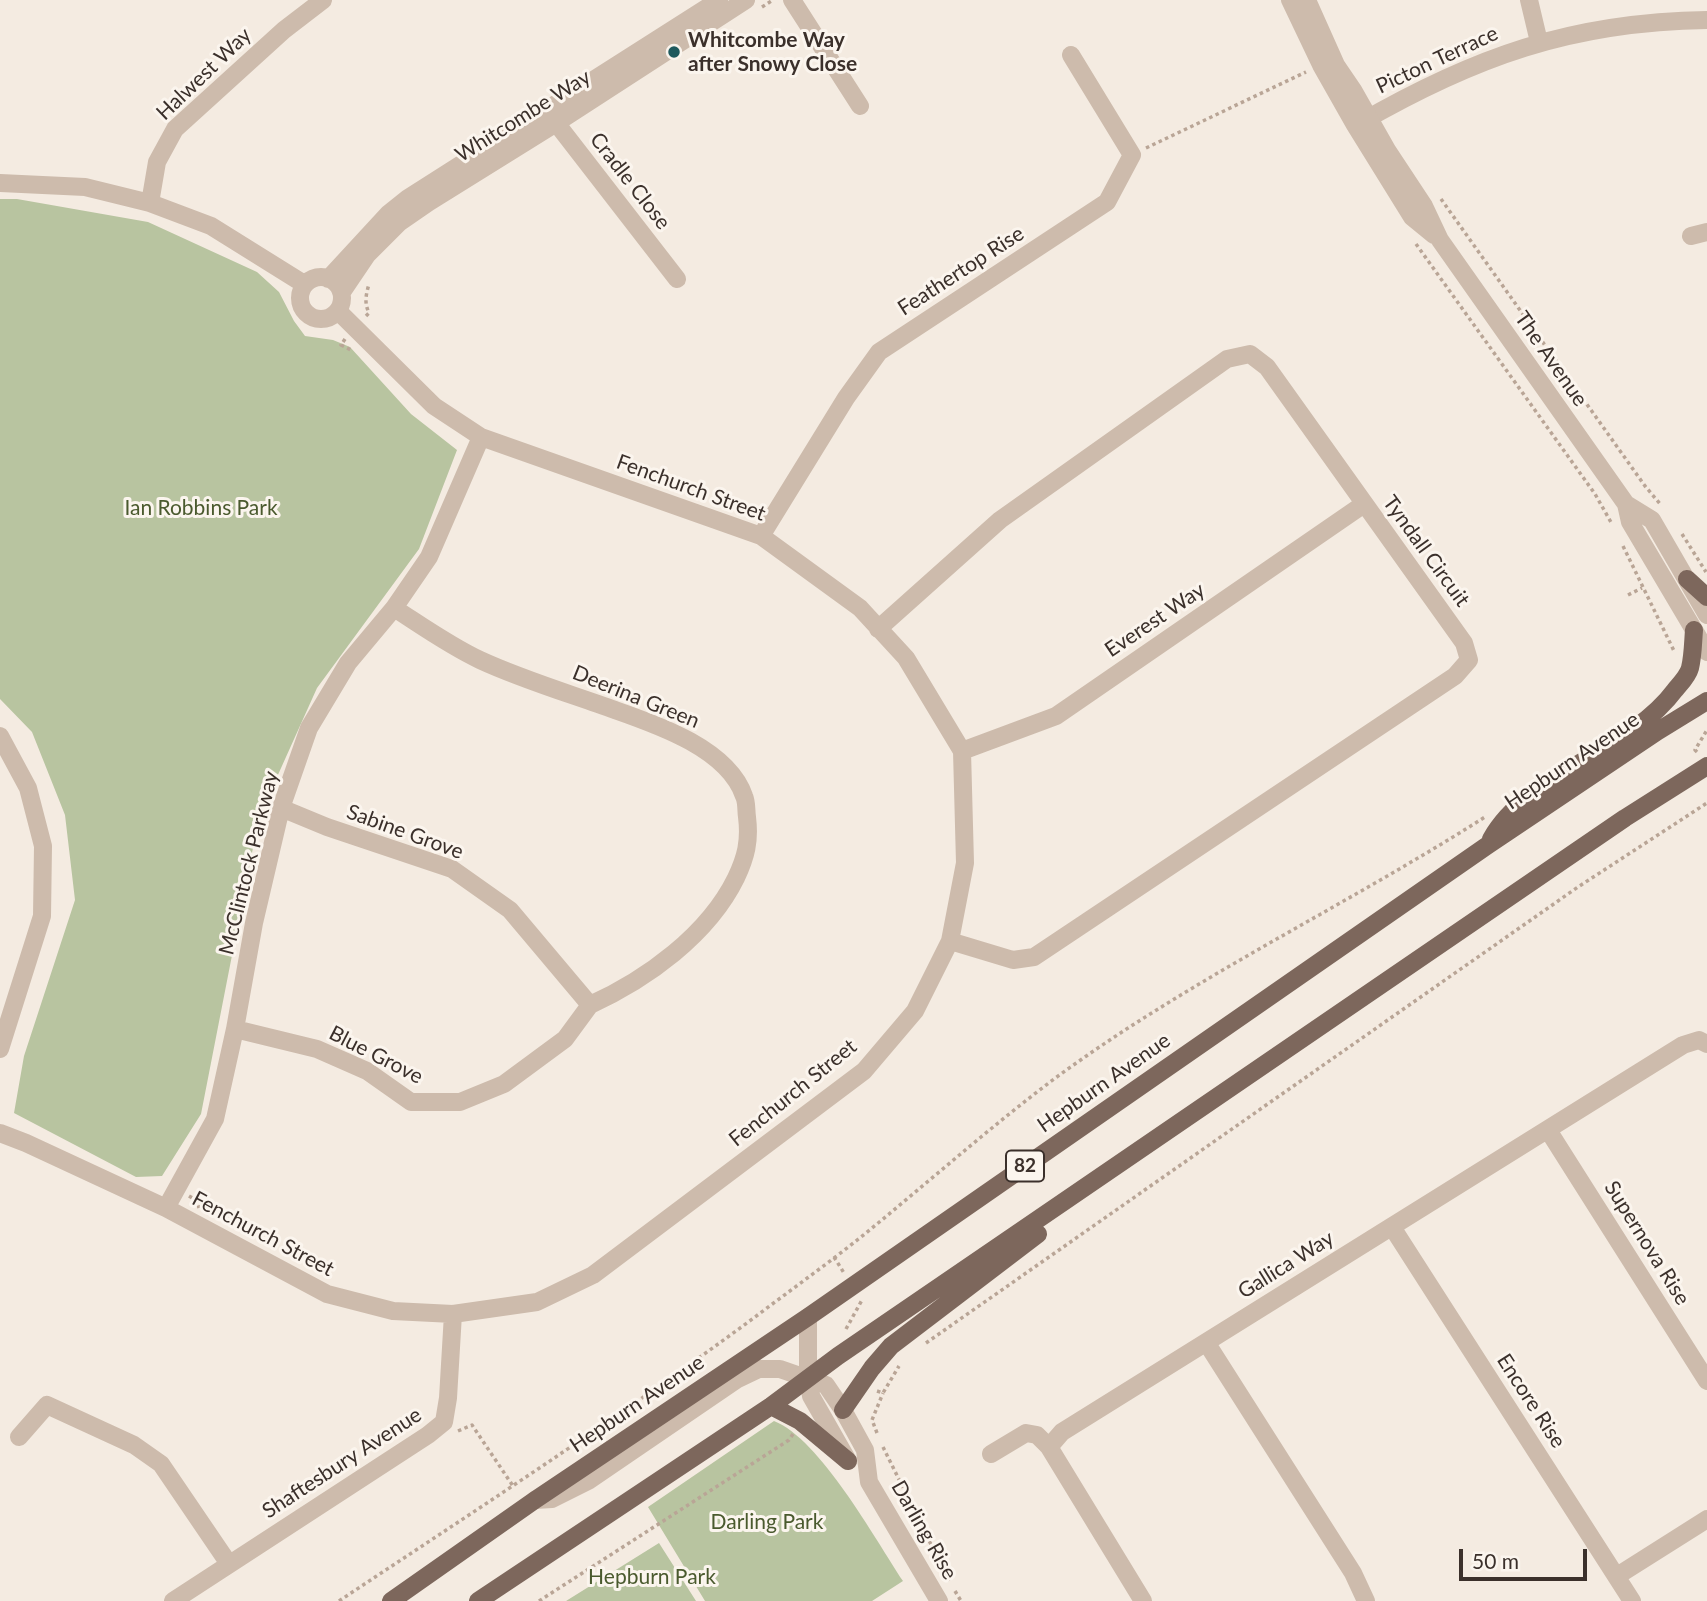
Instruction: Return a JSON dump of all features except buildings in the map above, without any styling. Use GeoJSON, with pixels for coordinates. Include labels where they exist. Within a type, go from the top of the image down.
{"type":"FeatureCollection","features":[{"type":"Feature","properties":{"kind":"main road"},"geometry":{"type":"LineString","coordinates":[[1687,579],[1707,597]]}},
{"type":"Feature","properties":{"kind":"main road"},"geometry":{"type":"LineString","coordinates":[[1488,845],[1501,822],[1541,789],[1632,731],[1668,700],[1683,670],[1694,630]]}},
{"type":"Feature","properties":{"kind":"main road","name":"Hepburn Avenue"},"geometry":{"type":"LineString","coordinates":[[391,1601],[535,1500],[808,1317],[1488,845],[1707,701]]}},
{"type":"Feature","properties":{"kind":"main road","name":"82"},"geometry":{"type":"LineString","coordinates":[[478,1601],[771,1406],[808,1377],[1613,826],[1707,766]]}},
{"type":"Feature","properties":{"kind":"main road"},"geometry":{"type":"LineString","coordinates":[[843,1410],[891,1346],[1041,1232],[1066,1202]]}},
{"type":"Feature","properties":{"kind":"main road"},"geometry":{"type":"LineString","coordinates":[[771,1406],[800,1421],[848,1461]]}},
{"type":"Feature","properties":{"kind":"street","name":"Halwest Way"},"geometry":{"type":"LineString","coordinates":[[150,203],[157,162],[175,129],[284,30],[323,0]]}},
{"type":"Feature","properties":{"kind":"street","name":"Whitcombe Way"},"geometry":{"type":"LineString","coordinates":[[338,311],[342,292],[367,256],[400,222],[719,0]]}},
{"type":"Feature","properties":{"kind":"street"},"geometry":{"type":"LineString","coordinates":[[792,0],[860,106]]}},
{"type":"Feature","properties":{"kind":"street","name":"The Avenue"},"geometry":{"type":"LineString","coordinates":[[1290,0],[1321,65],[1362,121]]}},
{"type":"Feature","properties":{"kind":"street","name":"The Avenue"},"geometry":{"type":"LineString","coordinates":[[1307,0],[1362,121],[1412,217],[1440,240],[1626,504],[1630,522],[1707,652]]}},
{"type":"Feature","properties":{"kind":"street"},"geometry":{"type":"LineString","coordinates":[[1529,0],[1538,42]]}},
{"type":"Feature","properties":{"kind":"street","name":"Whitcombe Way"},"geometry":{"type":"LineString","coordinates":[[328,279],[381,222],[408,198],[754,4]]}},
{"type":"Feature","properties":{"kind":"street","name":"Picton Terrace"},"geometry":{"type":"LineString","coordinates":[[1362,121],[1454,73],[1538,42],[1624,25],[1667,20],[1707,20]]}},
{"type":"Feature","properties":{"kind":"street"},"geometry":{"type":"LineString","coordinates":[[1071,55],[1132,155]]}},
{"type":"Feature","properties":{"kind":"street","name":"Cradle Close"},"geometry":{"type":"LineString","coordinates":[[552,117],[677,279]]}},
{"type":"Feature","properties":{"kind":"street","name":"Feathertop Rise"},"geometry":{"type":"LineString","coordinates":[[761,536],[845,398],[879,352],[1107,202],[1132,155]]}},
{"type":"Feature","properties":{"kind":"street"},"geometry":{"type":"LineString","coordinates":[[0,183],[85,187],[150,203],[211,226],[304,284]]}},
{"type":"Feature","properties":{"kind":"street"},"geometry":{"type":"LineString","coordinates":[[338,311],[333,316],[320,320],[307,315],[300,304],[301,290],[304,284],[319,277],[337,283],[342,292]]}},
{"type":"Feature","properties":{"kind":"street","name":"Fenchurch Street"},"geometry":{"type":"LineString","coordinates":[[0,1133],[166,1208],[327,1294],[393,1311],[453,1314],[537,1302],[593,1275],[864,1071],[915,1011],[950,941],[965,863],[962,751],[906,658],[860,608],[761,536],[481,437],[434,406],[338,311]]}},
{"type":"Feature","properties":{"kind":"street","name":"Tyndall Circuit"},"geometry":{"type":"LineString","coordinates":[[878,629],[1000,520],[1227,359],[1250,354],[1268,367],[1464,643],[1469,660],[1455,676],[1034,957],[1013,960],[950,941]]}},
{"type":"Feature","properties":{"kind":"street","name":"McClintock Parkway"},"geometry":{"type":"LineString","coordinates":[[166,1208],[215,1119],[254,923],[281,808],[309,728],[348,663],[394,608],[429,557],[481,437]]}},
{"type":"Feature","properties":{"kind":"street","name":"Everest Way"},"geometry":{"type":"LineString","coordinates":[[962,751],[1056,716],[1364,504]]}},
{"type":"Feature","properties":{"kind":"street","name":"The Avenue"},"geometry":{"type":"LineString","coordinates":[[1626,504],[1652,520],[1707,614]]}},
{"type":"Feature","properties":{"kind":"street","name":"Deerina Green"},"geometry":{"type":"LineString","coordinates":[[394,608],[480,660],[661,727],[694,744],[729,771],[744,796],[749,830],[747,856],[726,898],[711,919],[689,941],[620,991],[590,1004]]}},
{"type":"Feature","properties":{"kind":"street"},"geometry":{"type":"LineString","coordinates":[[0,736],[28,788],[43,846],[42,916],[0,1049]]}},
{"type":"Feature","properties":{"kind":"street","name":"Sabine Grove"},"geometry":{"type":"LineString","coordinates":[[281,808],[327,827],[452,869],[510,909],[590,1004]]}},
{"type":"Feature","properties":{"kind":"street","name":"Blue Grove"},"geometry":{"type":"LineString","coordinates":[[235,1029],[317,1049],[367,1071],[411,1102],[460,1102],[504,1084],[565,1039],[590,1004]]}},
{"type":"Feature","properties":{"kind":"street","name":"Gallica Way"},"geometry":{"type":"LineString","coordinates":[[1049,1447],[1062,1432],[1683,1045],[1699,1040],[1707,1044]]}},
{"type":"Feature","properties":{"kind":"street","name":"Supernova Rise"},"geometry":{"type":"LineString","coordinates":[[1548,1130],[1707,1381]]}},
{"type":"Feature","properties":{"kind":"street","name":"Encore Rise"},"geometry":{"type":"LineString","coordinates":[[1392,1227],[1632,1601]]}},
{"type":"Feature","properties":{"kind":"street","name":"Shaftesbury Avenue"},"geometry":{"type":"LineString","coordinates":[[173,1601],[444,1422],[453,1314]]}},
{"type":"Feature","properties":{"kind":"street","name":"Darling Rise"},"geometry":{"type":"LineString","coordinates":[[808,1317],[808,1377],[811,1396],[848,1461],[869,1482],[939,1601]]}},
{"type":"Feature","properties":{"kind":"street"},"geometry":{"type":"LineString","coordinates":[[1206,1342],[1353,1573],[1366,1601]]}},
{"type":"Feature","properties":{"kind":"street","name":"Darling Rise"},"geometry":{"type":"LineString","coordinates":[[535,1500],[552,1499],[588,1480],[736,1380],[760,1369],[780,1369],[826,1385],[865,1450],[869,1482]]}},
{"type":"Feature","properties":{"kind":"street"},"geometry":{"type":"LineString","coordinates":[[19,1437],[47,1405],[134,1445],[161,1464],[229,1564]]}},
{"type":"Feature","properties":{"kind":"street"},"geometry":{"type":"LineString","coordinates":[[991,1454],[1026,1433],[1037,1435],[1049,1447],[1143,1601]]}},
{"type":"Feature","properties":{"kind":"street"},"geometry":{"type":"LineString","coordinates":[[1617,1576],[1707,1519]]}},
{"type":"Feature","properties":{"kind":"path"},"geometry":{"type":"LineString","coordinates":[[754,4],[773,0]]}},
{"type":"Feature","properties":{"kind":"path"},"geometry":{"type":"LineString","coordinates":[[1132,155],[1321,65]]}},
{"type":"Feature","properties":{"kind":"path"},"geometry":{"type":"LineString","coordinates":[[1441,199],[1666,512]]}},
{"type":"Feature","properties":{"kind":"path"},"geometry":{"type":"LineString","coordinates":[[1414,241],[1595,494],[1616,533]]}},
{"type":"Feature","properties":{"kind":"path"},"geometry":{"type":"LineString","coordinates":[[362,355],[341,345],[369,313],[366,295],[371,279]]}},
{"type":"Feature","properties":{"kind":"path"},"geometry":{"type":"LineString","coordinates":[[1678,529],[1707,574]]}},
{"type":"Feature","properties":{"kind":"path"},"geometry":{"type":"LineString","coordinates":[[1622,544],[1683,670]]}},
{"type":"Feature","properties":{"kind":"path"},"geometry":{"type":"LineString","coordinates":[[1628,595],[1642,588]]}},
{"type":"Feature","properties":{"kind":"path"},"geometry":{"type":"LineString","coordinates":[[925,1344],[1578,887],[1707,803]]}},
{"type":"Feature","properties":{"kind":"path"},"geometry":{"type":"LineString","coordinates":[[339,1601],[637,1402],[756,1316],[862,1236],[1051,1082],[1138,1023],[1236,962],[1408,866],[1485,817]]}},
{"type":"Feature","properties":{"kind":"path"},"geometry":{"type":"LineString","coordinates":[[176,1188],[197,1201],[204,1215]]}},
{"type":"Feature","properties":{"kind":"path"},"geometry":{"type":"LineString","coordinates":[[904,1359],[883,1393],[872,1420],[961,1601]]}},
{"type":"Feature","properties":{"kind":"path"},"geometry":{"type":"LineString","coordinates":[[861,1384],[883,1393]]}},
{"type":"Feature","properties":{"kind":"path"},"geometry":{"type":"LineString","coordinates":[[539,1601],[789,1440],[800,1421]]}},
{"type":"Feature","properties":{"kind":"path"},"geometry":{"type":"LineString","coordinates":[[428,1434],[438,1439],[472,1425],[513,1486]]}},
{"type":"Feature","properties":{"kind":"green space","name":"Ian Robbins Park"},"geometry":{"type":"Polygon","coordinates":[[[0,199],[17,199],[148,222],[257,272],[279,292],[305,336],[333,340],[350,347],[411,414],[457,450],[419,549],[317,688],[259,817],[201,1114],[162,1176],[136,1177],[14,1113],[24,1056],[75,900],[65,815],[32,732],[0,699],[0,199]]]}},
{"type":"Feature","properties":{"kind":"green space","name":"Darling Park"},"geometry":{"type":"Polygon","coordinates":[[[774,1421],[792,1431],[828,1468],[903,1581],[872,1601],[705,1601],[648,1507],[774,1421]]]}},
{"type":"Feature","properties":{"kind":"green space","name":"Hepburn Park"},"geometry":{"type":"Polygon","coordinates":[[[659,1543],[696,1601],[566,1601],[659,1543]]]}},
{"type":"Feature","properties":{"kind":"place","name":"Whitcombe Way after Snowy Close"},"geometry":{"type":"Point","coordinates":[674,52]}}]}
